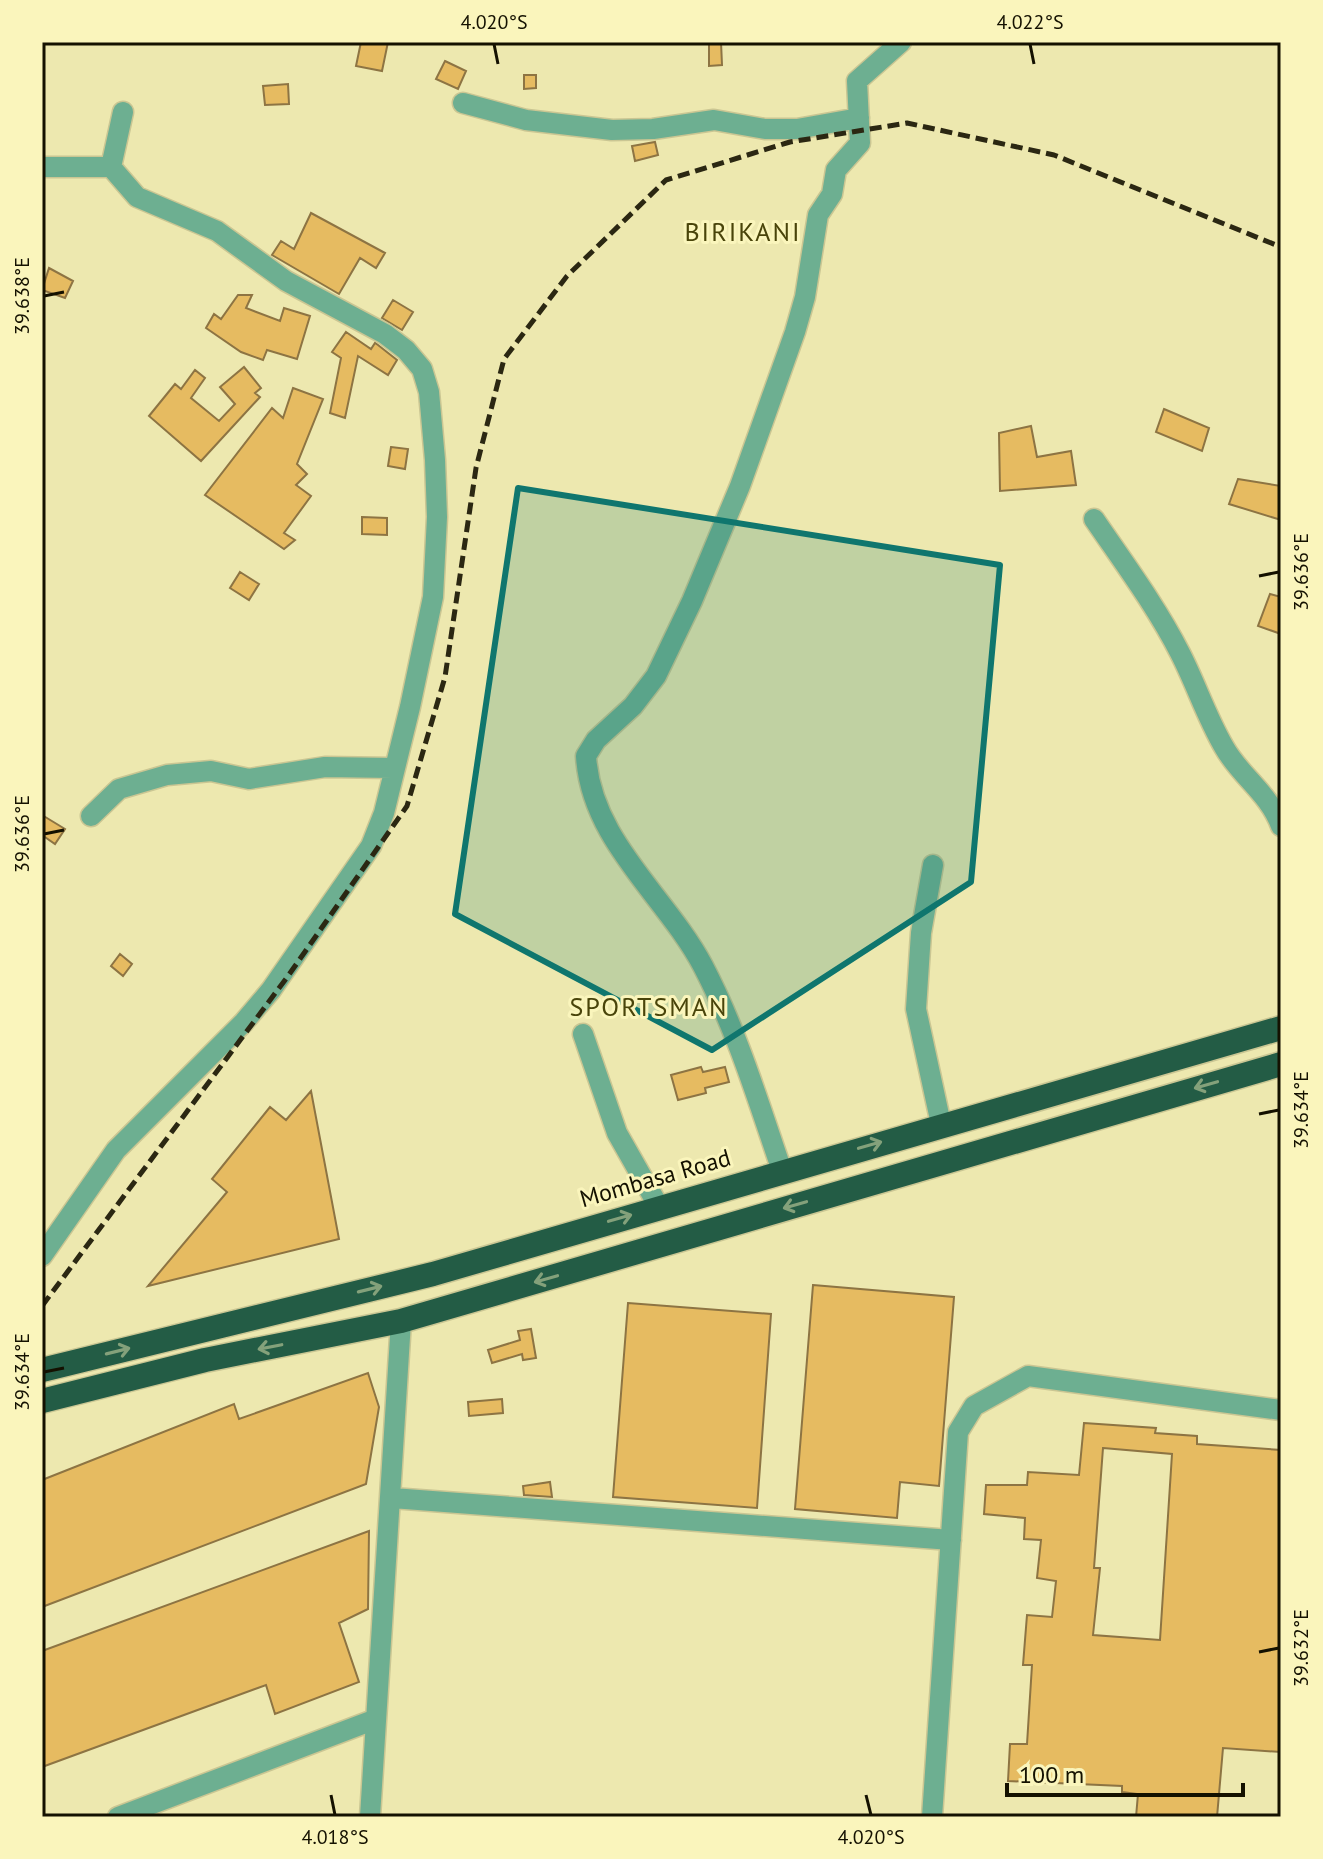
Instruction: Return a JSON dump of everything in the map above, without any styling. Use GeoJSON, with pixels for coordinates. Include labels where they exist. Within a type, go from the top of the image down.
{"type":"FeatureCollection","features":[{"type":"Feature","properties":{"kind":"highway","name":"Mombasa Road"},"geometry":{"type":"LineString","coordinates":[[42,1370],[433,1274],[941,1124],[1281,1028]]}},
{"type":"Feature","properties":{"kind":"highway"},"geometry":{"type":"LineString","coordinates":[[42,1401],[205,1360],[401,1321],[1281,1064]]}},
{"type":"Feature","properties":{"kind":"street"},"geometry":{"type":"LineString","coordinates":[[782,1171],[720,1000],[690,942],[619,847],[598,805],[586,756],[596,740],[642,695],[664,663],[726,523],[805,297],[818,215],[832,194],[836,170],[860,143],[857,81],[901,42]]}},
{"type":"Feature","properties":{"kind":"street"},"geometry":{"type":"LineString","coordinates":[[463,103],[526,120],[612,130],[653,129],[714,120],[765,129],[797,129],[859,118]]}},
{"type":"Feature","properties":{"kind":"street"},"geometry":{"type":"LineString","coordinates":[[111,167],[123,112]]}},
{"type":"Feature","properties":{"kind":"street"},"geometry":{"type":"LineString","coordinates":[[42,167],[111,167],[137,197],[217,231],[286,281],[385,334],[406,350],[422,369],[429,392],[437,517],[433,597],[375,840],[322,920],[244,1022],[116,1150],[42,1256]]}},
{"type":"Feature","properties":{"kind":"street"},"geometry":{"type":"LineString","coordinates":[[1094,519],[1179,650],[1223,745],[1266,797],[1281,826]]}},
{"type":"Feature","properties":{"kind":"street"},"geometry":{"type":"LineString","coordinates":[[91,816],[119,789],[167,775],[211,771],[249,779],[325,767],[393,768]]}},
{"type":"Feature","properties":{"kind":"street"},"geometry":{"type":"LineString","coordinates":[[933,865],[921,933],[916,1009],[941,1124]]}},
{"type":"Feature","properties":{"kind":"street"},"geometry":{"type":"LineString","coordinates":[[583,1034],[617,1133],[659,1207]]}},
{"type":"Feature","properties":{"kind":"street"},"geometry":{"type":"LineString","coordinates":[[370,1817],[401,1321]]}},
{"type":"Feature","properties":{"kind":"street"},"geometry":{"type":"LineString","coordinates":[[932,1817],[958,1432],[974,1406],[1028,1376],[1281,1410]]}},
{"type":"Feature","properties":{"kind":"street"},"geometry":{"type":"LineString","coordinates":[[392,1498],[951,1540]]}},
{"type":"Feature","properties":{"kind":"street"},"geometry":{"type":"LineString","coordinates":[[118,1817],[376,1719]]}},
{"type":"Feature","properties":{"kind":"highlighted area"},"geometry":{"type":"Polygon","coordinates":[[[518,488],[1000,565],[971,882],[712,1050],[455,914],[518,488]]]}},
{"type":"Feature","properties":{"kind":"building"},"geometry":{"type":"Polygon","coordinates":[[[361,42],[388,42],[382,71],[356,66],[361,42]]]}},
{"type":"Feature","properties":{"kind":"building"},"geometry":{"type":"Polygon","coordinates":[[[709,42],[721,42],[722,65],[709,66],[709,42]]]}},
{"type":"Feature","properties":{"kind":"building"},"geometry":{"type":"Polygon","coordinates":[[[445,61],[466,71],[458,89],[436,79],[445,61]]]}},
{"type":"Feature","properties":{"kind":"building"},"geometry":{"type":"Polygon","coordinates":[[[524,75],[536,75],[536,88],[524,89],[524,75]]]}},
{"type":"Feature","properties":{"kind":"building"},"geometry":{"type":"Polygon","coordinates":[[[288,84],[289,104],[265,105],[263,86],[288,84]]]}},
{"type":"Feature","properties":{"kind":"building"},"geometry":{"type":"Polygon","coordinates":[[[655,142],[658,155],[635,161],[632,146],[655,142]]]}},
{"type":"Feature","properties":{"kind":"building"},"geometry":{"type":"Polygon","coordinates":[[[311,213],[385,253],[376,268],[360,258],[339,294],[272,255],[281,241],[294,249],[311,213]]]}},
{"type":"Feature","properties":{"kind":"building"},"geometry":{"type":"Polygon","coordinates":[[[49,268],[73,281],[65,298],[42,290],[49,268]]]}},
{"type":"Feature","properties":{"kind":"building"},"geometry":{"type":"Polygon","coordinates":[[[238,295],[252,295],[246,308],[280,321],[284,308],[310,316],[297,359],[267,350],[263,360],[241,352],[206,328],[214,314],[221,319],[238,295]]]}},
{"type":"Feature","properties":{"kind":"building"},"geometry":{"type":"Polygon","coordinates":[[[393,300],[413,312],[402,330],[382,318],[393,300]]]}},
{"type":"Feature","properties":{"kind":"building"},"geometry":{"type":"Polygon","coordinates":[[[346,332],[371,349],[375,343],[397,360],[388,375],[358,356],[345,418],[330,413],[341,358],[332,352],[346,332]]]}},
{"type":"Feature","properties":{"kind":"building"},"geometry":{"type":"Polygon","coordinates":[[[244,367],[261,388],[255,393],[260,397],[201,461],[149,416],[175,384],[181,389],[195,370],[205,378],[191,398],[219,421],[235,404],[220,387],[244,367]]]}},
{"type":"Feature","properties":{"kind":"building"},"geometry":{"type":"Polygon","coordinates":[[[293,388],[323,399],[297,464],[307,474],[296,485],[311,496],[284,533],[295,540],[284,549],[205,495],[272,408],[283,418],[293,388]]]}},
{"type":"Feature","properties":{"kind":"building"},"geometry":{"type":"Polygon","coordinates":[[[1164,409],[1209,428],[1202,451],[1156,432],[1164,409]]]}},
{"type":"Feature","properties":{"kind":"building"},"geometry":{"type":"Polygon","coordinates":[[[1031,426],[1037,457],[1071,451],[1076,485],[1000,491],[999,433],[1031,426]]]}},
{"type":"Feature","properties":{"kind":"building"},"geometry":{"type":"Polygon","coordinates":[[[391,447],[408,449],[405,469],[388,466],[391,447]]]}},
{"type":"Feature","properties":{"kind":"building"},"geometry":{"type":"Polygon","coordinates":[[[1238,479],[1281,486],[1281,520],[1229,504],[1238,479]]]}},
{"type":"Feature","properties":{"kind":"building"},"geometry":{"type":"Polygon","coordinates":[[[362,517],[387,518],[387,535],[362,534],[362,517]]]}},
{"type":"Feature","properties":{"kind":"building"},"geometry":{"type":"Polygon","coordinates":[[[240,572],[259,584],[249,600],[230,588],[240,572]]]}},
{"type":"Feature","properties":{"kind":"building"},"geometry":{"type":"Polygon","coordinates":[[[1270,594],[1281,597],[1281,634],[1258,626],[1270,594]]]}},
{"type":"Feature","properties":{"kind":"building"},"geometry":{"type":"Polygon","coordinates":[[[42,815],[65,829],[55,844],[42,835],[42,815]]]}},
{"type":"Feature","properties":{"kind":"building"},"geometry":{"type":"Polygon","coordinates":[[[120,954],[132,964],[123,976],[111,966],[120,954]]]}},
{"type":"Feature","properties":{"kind":"building"},"geometry":{"type":"Polygon","coordinates":[[[701,1067],[703,1072],[725,1067],[729,1082],[705,1088],[706,1093],[678,1100],[671,1075],[701,1067]]]}},
{"type":"Feature","properties":{"kind":"building"},"geometry":{"type":"Polygon","coordinates":[[[311,1091],[339,1239],[148,1286],[227,1192],[212,1179],[270,1107],[286,1120],[311,1091]]]}},
{"type":"Feature","properties":{"kind":"building"},"geometry":{"type":"Polygon","coordinates":[[[813,1285],[954,1297],[939,1486],[900,1482],[897,1518],[795,1509],[813,1285]]]}},
{"type":"Feature","properties":{"kind":"building"},"geometry":{"type":"Polygon","coordinates":[[[628,1303],[771,1314],[757,1508],[613,1497],[628,1303]]]}},
{"type":"Feature","properties":{"kind":"building"},"geometry":{"type":"Polygon","coordinates":[[[531,1329],[536,1358],[523,1360],[522,1354],[492,1363],[488,1350],[520,1340],[518,1331],[531,1329]]]}},
{"type":"Feature","properties":{"kind":"building"},"geometry":{"type":"Polygon","coordinates":[[[368,1373],[379,1407],[366,1484],[42,1607],[42,1480],[234,1404],[239,1419],[368,1373]]]}},
{"type":"Feature","properties":{"kind":"building"},"geometry":{"type":"Polygon","coordinates":[[[502,1399],[503,1413],[469,1416],[468,1402],[502,1399]]]}},
{"type":"Feature","properties":{"kind":"building"},"geometry":{"type":"Polygon","coordinates":[[[1084,1423],[1156,1428],[1155,1433],[1197,1436],[1197,1444],[1281,1450],[1281,1752],[1223,1748],[1217,1817],[1136,1817],[1138,1794],[1122,1792],[1122,1786],[1008,1781],[1010,1744],[1027,1744],[1032,1665],[1023,1665],[1027,1615],[1052,1617],[1056,1581],[1037,1578],[1041,1540],[1024,1539],[1025,1518],[984,1514],[986,1485],[1027,1485],[1028,1472],[1079,1475],[1084,1423]],[[1103,1448],[1094,1568],[1100,1568],[1093,1635],[1160,1640],[1172,1454],[1103,1448]]]}},
{"type":"Feature","properties":{"kind":"building"},"geometry":{"type":"Polygon","coordinates":[[[550,1482],[552,1497],[524,1495],[523,1486],[550,1482]]]}},
{"type":"Feature","properties":{"kind":"building"},"geometry":{"type":"Polygon","coordinates":[[[369,1531],[368,1609],[339,1623],[359,1682],[275,1714],[266,1685],[42,1767],[42,1651],[369,1531]]]}},
{"type":"Feature","properties":{"kind":"railway"},"geometry":{"type":"LineString","coordinates":[[42,1306],[288,976],[407,806],[445,677],[476,468],[504,359],[567,276],[666,180],[790,142],[907,123],[1054,155],[1281,247]]}},
{"type":"Feature","properties":{"kind":"district","name":"BIRIKANI"},"geometry":{"type":"Point","coordinates":[743,231]}},
{"type":"Feature","properties":{"kind":"district","name":"SPORTSMAN"},"geometry":{"type":"Point","coordinates":[649,1006]}}]}
